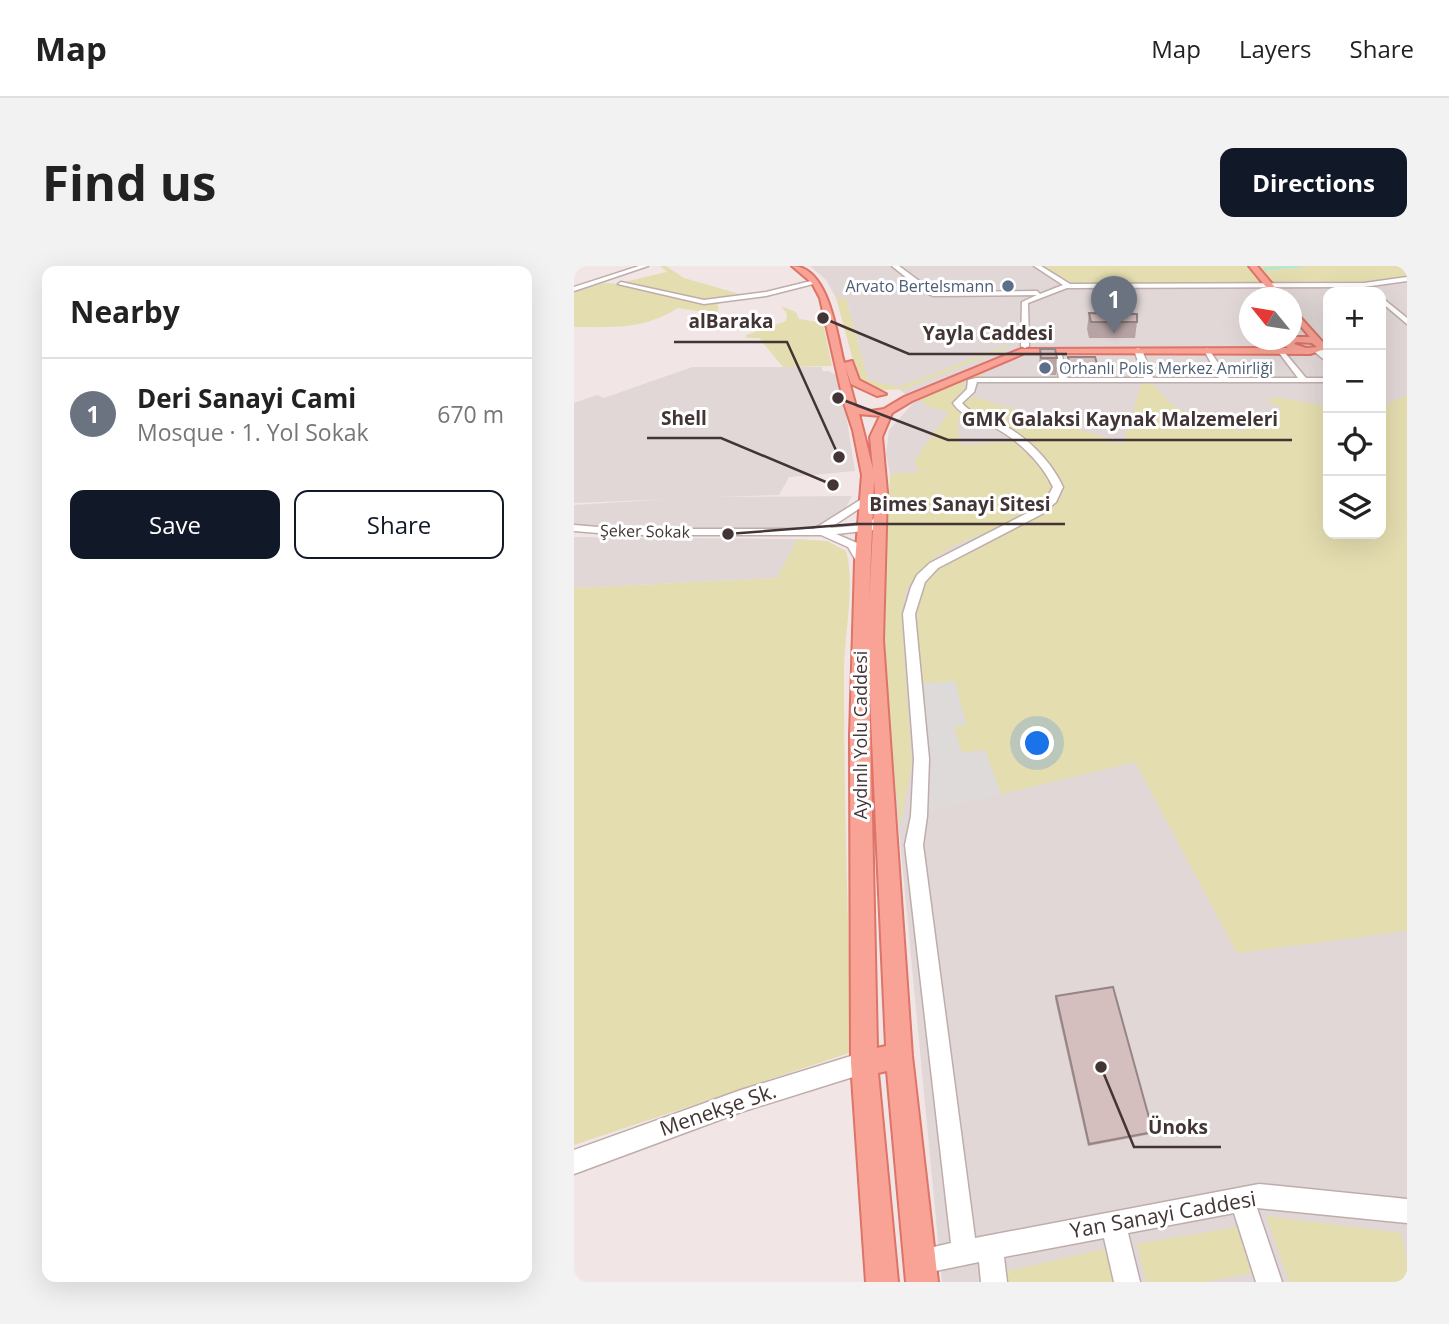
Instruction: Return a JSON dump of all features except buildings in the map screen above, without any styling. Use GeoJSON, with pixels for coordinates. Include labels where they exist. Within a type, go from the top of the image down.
{"type":"FeatureCollection","features":[{"type":"Feature","properties":{"kind":"main road"},"geometry":{"type":"LineString","coordinates":[[796,266],[816,282]]}},
{"type":"Feature","properties":{"kind":"main road"},"geometry":{"type":"LineString","coordinates":[[804,266],[823,282],[831,296],[855,382],[895,400],[896,406],[891,410]]}},
{"type":"Feature","properties":{"kind":"main road"},"geometry":{"type":"LineString","coordinates":[[1246,266],[1267,287]]}},
{"type":"Feature","properties":{"kind":"main road","name":"Aydınlı Yolu Caddesi"},"geometry":{"type":"LineString","coordinates":[[816,282],[824,298],[850,406],[865,451],[868,498],[862,562],[859,736],[864,1063],[882,1282]]}},
{"type":"Feature","properties":{"kind":"main road"},"geometry":{"type":"LineString","coordinates":[[1302,324],[1319,346]]}},
{"type":"Feature","properties":{"kind":"main road"},"geometry":{"type":"LineString","coordinates":[[1302,342],[1319,346]]}},
{"type":"Feature","properties":{"kind":"main road"},"geometry":{"type":"LineString","coordinates":[[850,406],[865,395],[903,393],[1023,348],[1239,346]]}},
{"type":"Feature","properties":{"kind":"main road"},"geometry":{"type":"LineString","coordinates":[[1282,350],[1306,351],[1319,346]]}},
{"type":"Feature","properties":{"kind":"main road"},"geometry":{"type":"LineString","coordinates":[[1023,348],[1057,351],[1239,350]]}},
{"type":"Feature","properties":{"kind":"main road"},"geometry":{"type":"LineString","coordinates":[[1302,350],[1306,351]]}},
{"type":"Feature","properties":{"kind":"main road"},"geometry":{"type":"LineString","coordinates":[[850,406],[871,414],[891,410],[976,366]]}},
{"type":"Feature","properties":{"kind":"main road","name":"Aydınlı Yolu Caddesi"},"geometry":{"type":"LineString","coordinates":[[891,410],[876,437],[881,466],[865,526],[875,640],[900,1056],[921,1271]]}},
{"type":"Feature","properties":{"kind":"main road"},"geometry":{"type":"LineString","coordinates":[[864,1063],[900,1056]]}},
{"type":"Feature","properties":{"kind":"street"},"geometry":{"type":"LineString","coordinates":[[574,289],[645,266]]}},
{"type":"Feature","properties":{"kind":"street"},"geometry":{"type":"LineString","coordinates":[[895,266],[926,292],[1043,292]]}},
{"type":"Feature","properties":{"kind":"street"},"geometry":{"type":"LineString","coordinates":[[1037,266],[1064,285]]}},
{"type":"Feature","properties":{"kind":"street"},"geometry":{"type":"LineString","coordinates":[[1221,285],[1238,284],[1253,270]]}},
{"type":"Feature","properties":{"kind":"street"},"geometry":{"type":"LineString","coordinates":[[1005,294],[1013,297],[1015,306],[1020,299],[1064,285],[1364,285],[1403,280],[1407,286]]}},
{"type":"Feature","properties":{"kind":"street"},"geometry":{"type":"LineString","coordinates":[[621,284],[704,302],[766,294],[816,282]]}},
{"type":"Feature","properties":{"kind":"street"},"geometry":{"type":"LineString","coordinates":[[933,293],[1043,292]]}},
{"type":"Feature","properties":{"kind":"street"},"geometry":{"type":"LineString","coordinates":[[1023,348],[1023,305],[1043,292]]}},
{"type":"Feature","properties":{"kind":"street"},"geometry":{"type":"LineString","coordinates":[[1386,303],[1407,322]]}},
{"type":"Feature","properties":{"kind":"street"},"geometry":{"type":"LineString","coordinates":[[1016,322],[1023,348]]}},
{"type":"Feature","properties":{"kind":"street"},"geometry":{"type":"LineString","coordinates":[[1319,346],[1323,353]]}},
{"type":"Feature","properties":{"kind":"street"},"geometry":{"type":"LineString","coordinates":[[1138,350],[1149,379]]}},
{"type":"Feature","properties":{"kind":"street"},"geometry":{"type":"LineString","coordinates":[[1208,350],[1225,380]]}},
{"type":"Feature","properties":{"kind":"street"},"geometry":{"type":"LineString","coordinates":[[1282,350],[1304,380]]}},
{"type":"Feature","properties":{"kind":"street"},"geometry":{"type":"LineString","coordinates":[[1057,351],[1063,379]]}},
{"type":"Feature","properties":{"kind":"street"},"geometry":{"type":"LineString","coordinates":[[965,1252],[914,845],[921,813],[923,760],[909,614],[913,594],[934,565],[963,547],[1018,524],[1054,498],[1058,487],[1041,463],[1019,440],[959,407],[959,399],[971,390],[971,382],[976,380],[1323,380]]}},
{"type":"Feature","properties":{"kind":"street"},"geometry":{"type":"LineString","coordinates":[[806,533],[818,530],[868,498]]}},
{"type":"Feature","properties":{"kind":"street"},"geometry":{"type":"LineString","coordinates":[[836,519],[836,527],[865,526]]}},
{"type":"Feature","properties":{"kind":"street","name":"Şeker Sokak"},"geometry":{"type":"LineString","coordinates":[[574,528],[622,532],[806,533],[865,526]]}},
{"type":"Feature","properties":{"kind":"street"},"geometry":{"type":"LineString","coordinates":[[806,533],[831,535],[846,541],[857,550],[862,562]]}},
{"type":"Feature","properties":{"kind":"street","name":"Menekşe Sk."},"geometry":{"type":"LineString","coordinates":[[574,1162],[741,1101],[864,1063]]}},
{"type":"Feature","properties":{"kind":"street","name":"Yan Sanayi Caddesi"},"geometry":{"type":"LineString","coordinates":[[921,1271],[965,1252],[1259,1196],[1407,1212]]}},
{"type":"Feature","properties":{"kind":"street"},"geometry":{"type":"LineString","coordinates":[[1242,1199],[1269,1282]]}},
{"type":"Feature","properties":{"kind":"street"},"geometry":{"type":"LineString","coordinates":[[1113,1224],[1127,1282]]}},
{"type":"Feature","properties":{"kind":"street"},"geometry":{"type":"LineString","coordinates":[[990,1248],[994,1282]]}},
{"type":"Feature","properties":{"kind":"shaded area"},"geometry":{"type":"Polygon","coordinates":[[[660,266],[666,266],[684,278],[743,295],[730,297],[717,305],[719,308],[716,314],[678,308],[640,324],[574,327],[574,292],[604,283],[624,284],[667,272],[660,266]]]}},
{"type":"Feature","properties":{"kind":"shaded area"},"geometry":{"type":"Polygon","coordinates":[[[810,266],[1407,266],[1407,1282],[942,1282],[887,705],[890,474],[886,454],[889,430],[914,402],[898,388],[868,380],[846,298],[836,298],[826,280],[810,266]]]}},
{"type":"Feature","properties":{"kind":"shaded area"},"geometry":{"type":"Polygon","coordinates":[[[1042,266],[1407,266],[1407,278],[1362,283],[1087,284],[1064,281],[1042,266]]]}},
{"type":"Feature","properties":{"kind":"shaded area"},"geometry":{"type":"Polygon","coordinates":[[[836,298],[846,298],[868,380],[899,387],[1010,344],[1006,348],[905,389],[882,390],[859,382],[836,298]]]}},
{"type":"Feature","properties":{"kind":"shaded area"},"geometry":{"type":"Polygon","coordinates":[[[781,306],[796,312],[799,319],[823,323],[832,366],[783,367],[759,338],[746,338],[746,335],[786,321],[787,314],[781,306]]]}},
{"type":"Feature","properties":{"kind":"shaded area"},"geometry":{"type":"Polygon","coordinates":[[[692,367],[822,367],[822,371],[829,371],[840,377],[855,471],[789,477],[779,495],[717,497],[852,496],[845,509],[816,528],[629,530],[574,525],[574,505],[672,499],[574,503],[574,403],[597,395],[604,398],[692,367]]]}},
{"type":"Feature","properties":{"kind":"shaded area"},"geometry":{"type":"Polygon","coordinates":[[[980,372],[986,378],[966,381],[963,384],[965,389],[953,405],[962,413],[958,419],[959,442],[964,445],[1013,441],[1045,473],[1051,489],[1050,497],[1016,520],[955,545],[934,558],[905,591],[902,626],[912,763],[900,828],[887,705],[884,615],[890,474],[919,472],[914,461],[949,412],[927,406],[919,399],[980,372]]]}},
{"type":"Feature","properties":{"kind":"shaded area"},"geometry":{"type":"Polygon","coordinates":[[[1151,382],[1173,406],[1186,412],[1212,414],[1239,431],[1269,423],[1282,409],[1266,400],[1275,397],[1323,405],[1323,539],[1386,539],[1386,405],[1407,395],[1407,931],[1237,953],[1135,762],[1001,794],[985,750],[962,753],[954,727],[966,724],[955,682],[921,683],[917,616],[922,590],[928,579],[939,568],[1048,509],[1061,497],[1063,485],[1053,471],[1027,446],[999,425],[964,407],[964,400],[975,397],[1103,437],[1106,441],[1123,444],[1141,385],[1151,382]]]}},
{"type":"Feature","properties":{"kind":"shaded area"},"geometry":{"type":"Polygon","coordinates":[[[574,537],[797,539],[778,578],[574,588],[574,537]]]}},
{"type":"Feature","properties":{"kind":"shaded area"},"geometry":{"type":"Polygon","coordinates":[[[797,539],[827,541],[846,551],[849,565],[844,725],[852,1052],[574,1145],[574,588],[777,578],[797,539]]]}},
{"type":"Feature","properties":{"kind":"shaded area"},"geometry":{"type":"Polygon","coordinates":[[[955,681],[966,725],[954,727],[961,753],[985,750],[1001,794],[921,813],[915,684],[955,681]]]}},
{"type":"Feature","properties":{"kind":"shaded area"},"geometry":{"type":"Polygon","coordinates":[[[1266,1216],[1401,1233],[1407,1259],[1407,1282],[1289,1282],[1266,1216]]]}},
{"type":"Feature","properties":{"kind":"shaded area"},"geometry":{"type":"Polygon","coordinates":[[[1237,1227],[1251,1273],[1207,1282],[1146,1282],[1137,1244],[1237,1227]]]}},
{"type":"Feature","properties":{"kind":"shaded area"},"geometry":{"type":"Polygon","coordinates":[[[1108,1248],[1116,1282],[1008,1282],[1007,1271],[1108,1248]]]}},
{"type":"Feature","properties":{"kind":"waterway"},"geometry":{"type":"LineString","coordinates":[[1264,269],[1301,266]]}},
{"type":"Feature","properties":{"kind":"place","name":"Arvato Bertelsmann"},"geometry":{"type":"Point","coordinates":[1008,286]}},
{"type":"Feature","properties":{"kind":"place","name":"Yayla Caddesi"},"geometry":{"type":"Point","coordinates":[823,318]}},
{"type":"Feature","properties":{"kind":"place","name":"Deri Sanayi Cami"},"geometry":{"type":"Point","coordinates":[1114,334]}},
{"type":"Feature","properties":{"kind":"place","name":"Orhanlı Polis Merkez Amirliği"},"geometry":{"type":"Point","coordinates":[1045,368]}},
{"type":"Feature","properties":{"kind":"place","name":"GMK Galaksi Kaynak Malzemeleri"},"geometry":{"type":"Point","coordinates":[838,398]}},
{"type":"Feature","properties":{"kind":"place","name":"alBaraka"},"geometry":{"type":"Point","coordinates":[839,457]}},
{"type":"Feature","properties":{"kind":"place","name":"Shell"},"geometry":{"type":"Point","coordinates":[833,485]}},
{"type":"Feature","properties":{"kind":"place","name":"Bimes Sanayi Sitesi"},"geometry":{"type":"Point","coordinates":[728,534]}},
{"type":"Feature","properties":{"kind":"place","name":"Ünoks"},"geometry":{"type":"Point","coordinates":[1101,1067]}}]}
